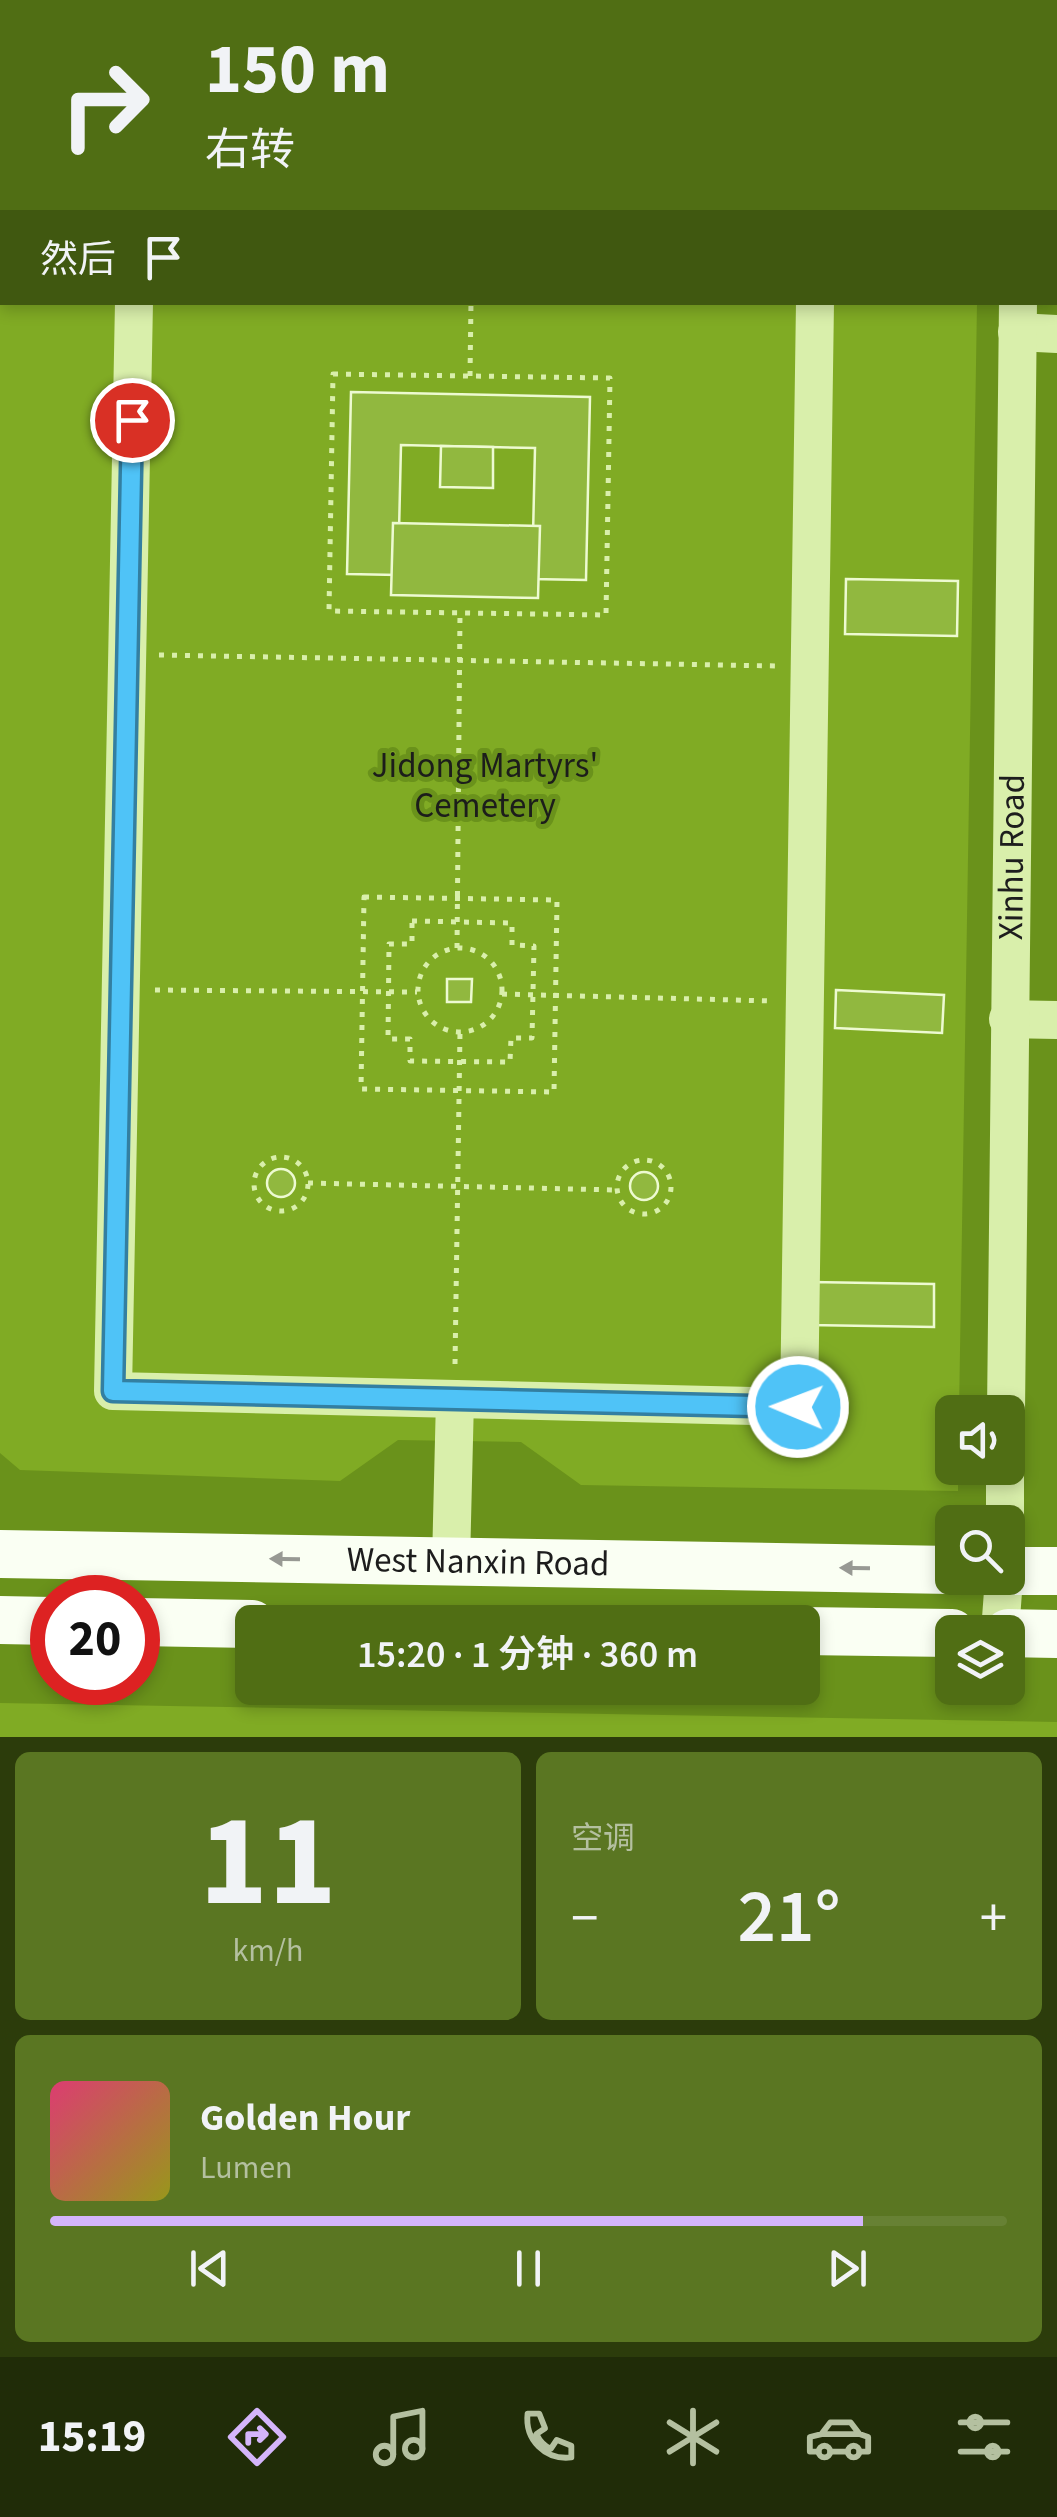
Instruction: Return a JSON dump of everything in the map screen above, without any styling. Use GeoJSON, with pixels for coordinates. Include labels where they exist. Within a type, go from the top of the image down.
{"type":"FeatureCollection","features":[{"type":"Feature","properties":{"kind":"main road","name":"West Nanxin Road"},"geometry":{"type":"LineString","coordinates":[[0,1554],[935,1570]]}},
{"type":"Feature","properties":{"kind":"main road"},"geometry":{"type":"LineString","coordinates":[[1025,1571],[1057,1572]]}},
{"type":"Feature","properties":{"kind":"main road"},"geometry":{"type":"LineString","coordinates":[[0,1620],[30,1621]]}},
{"type":"Feature","properties":{"kind":"main road"},"geometry":{"type":"LineString","coordinates":[[160,1622],[235,1624]]}},
{"type":"Feature","properties":{"kind":"main road"},"geometry":{"type":"LineString","coordinates":[[820,1631],[935,1632]]}},
{"type":"Feature","properties":{"kind":"main road"},"geometry":{"type":"LineString","coordinates":[[1025,1633],[1057,1634]]}},
{"type":"Feature","properties":{"kind":"street"},"geometry":{"type":"LineString","coordinates":[[134,305],[113,1391],[798,1407],[815,305]]}},
{"type":"Feature","properties":{"kind":"street"},"geometry":{"type":"LineString","coordinates":[[1018,317],[1057,334]]}},
{"type":"Feature","properties":{"kind":"street","name":"Xinhu Road"},"geometry":{"type":"LineString","coordinates":[[1006,1395],[1018,317]]}},
{"type":"Feature","properties":{"kind":"street"},"geometry":{"type":"LineString","coordinates":[[1008,1019],[1057,1020]]}},
{"type":"Feature","properties":{"kind":"street"},"geometry":{"type":"LineString","coordinates":[[451,1562],[455,1399]]}},
{"type":"Feature","properties":{"kind":"path"},"geometry":{"type":"LineString","coordinates":[[470,305],[470,376]]}},
{"type":"Feature","properties":{"kind":"path"},"geometry":{"type":"LineString","coordinates":[[332,374],[470,376],[610,378],[606,615],[329,611],[332,374]]}},
{"type":"Feature","properties":{"kind":"path"},"geometry":{"type":"LineString","coordinates":[[457,948],[460,613]]}},
{"type":"Feature","properties":{"kind":"path"},"geometry":{"type":"LineString","coordinates":[[126,654],[810,667]]}},
{"type":"Feature","properties":{"kind":"path"},"geometry":{"type":"LineString","coordinates":[[364,897],[457,898],[556,900],[554,1092],[362,1089],[364,897]]}},
{"type":"Feature","properties":{"kind":"path"},"geometry":{"type":"LineString","coordinates":[[412,922],[512,923],[512,945],[534,946],[532,1038],[511,1038],[510,1062],[410,1061],[410,1039],[388,1039],[388,994],[389,944],[412,944],[412,922]]}},
{"type":"Feature","properties":{"kind":"path"},"geometry":{"type":"LineString","coordinates":[[457,948],[484,956],[501,980],[502,994],[492,1017],[472,1030],[460,1032],[435,1025],[420,1004],[417,992],[424,967],[433,957],[457,948]]}},
{"type":"Feature","properties":{"kind":"path"},"geometry":{"type":"LineString","coordinates":[[121,990],[417,992]]}},
{"type":"Feature","properties":{"kind":"path"},"geometry":{"type":"LineString","coordinates":[[502,994],[805,1002]]}},
{"type":"Feature","properties":{"kind":"path"},"geometry":{"type":"LineString","coordinates":[[455,1399],[460,1032]]}},
{"type":"Feature","properties":{"kind":"path"},"geometry":{"type":"LineString","coordinates":[[279,1157],[296,1161],[308,1183],[303,1200],[289,1210],[263,1205],[254,1190],[262,1164],[279,1157]]}},
{"type":"Feature","properties":{"kind":"path"},"geometry":{"type":"LineString","coordinates":[[643,1159],[660,1164],[670,1179],[670,1196],[651,1213],[625,1207],[617,1190],[620,1172],[643,1159]]}},
{"type":"Feature","properties":{"kind":"path"},"geometry":{"type":"LineString","coordinates":[[308,1183],[617,1190]]}},
{"type":"Feature","properties":{"kind":"green space","name":"Jidong Martyrs' Cemetery"},"geometry":{"type":"Polygon","coordinates":[[[0,305],[977,305],[959,1395],[935,1395],[935,1485],[958,1485],[958,1491],[581,1485],[521,1442],[398,1440],[340,1481],[20,1470],[0,1453],[0,305]]]}},
{"type":"Feature","properties":{"kind":"green space"},"geometry":{"type":"Polygon","coordinates":[[[0,1703],[1057,1722],[1057,1737],[0,1737],[0,1703]]]}},
{"type":"Feature","properties":{"kind":"building"},"geometry":{"type":"Polygon","coordinates":[[[351,392],[590,397],[586,580],[532,579],[535,448],[401,445],[398,575],[347,574],[351,392]]]}},
{"type":"Feature","properties":{"kind":"building"},"geometry":{"type":"Polygon","coordinates":[[[441,446],[493,447],[493,488],[440,487],[441,446]]]}},
{"type":"Feature","properties":{"kind":"building"},"geometry":{"type":"Polygon","coordinates":[[[393,523],[540,526],[538,598],[391,595],[393,523]]]}},
{"type":"Feature","properties":{"kind":"building"},"geometry":{"type":"Polygon","coordinates":[[[846,579],[958,581],[957,636],[845,634],[846,579]]]}},
{"type":"Feature","properties":{"kind":"building"},"geometry":{"type":"Polygon","coordinates":[[[447,979],[472,979],[471,1002],[447,1002],[447,979]]]}},
{"type":"Feature","properties":{"kind":"building"},"geometry":{"type":"Polygon","coordinates":[[[836,990],[944,995],[942,1033],[835,1028],[836,990]]]}},
{"type":"Feature","properties":{"kind":"building"},"geometry":{"type":"Polygon","coordinates":[[[281,1169],[291,1173],[295,1183],[291,1193],[281,1197],[271,1193],[267,1183],[271,1173],[281,1169]]]}},
{"type":"Feature","properties":{"kind":"building"},"geometry":{"type":"Polygon","coordinates":[[[644,1172],[654,1176],[658,1186],[654,1196],[644,1200],[634,1196],[630,1186],[634,1176],[644,1172]]]}},
{"type":"Feature","properties":{"kind":"building"},"geometry":{"type":"Polygon","coordinates":[[[810,1282],[934,1284],[934,1327],[809,1325],[810,1282]]]}},
{"type":"Feature","properties":{"kind":"route"},"geometry":{"type":"LineString","coordinates":[[132,420],[113,1391],[798,1407]]}}]}
